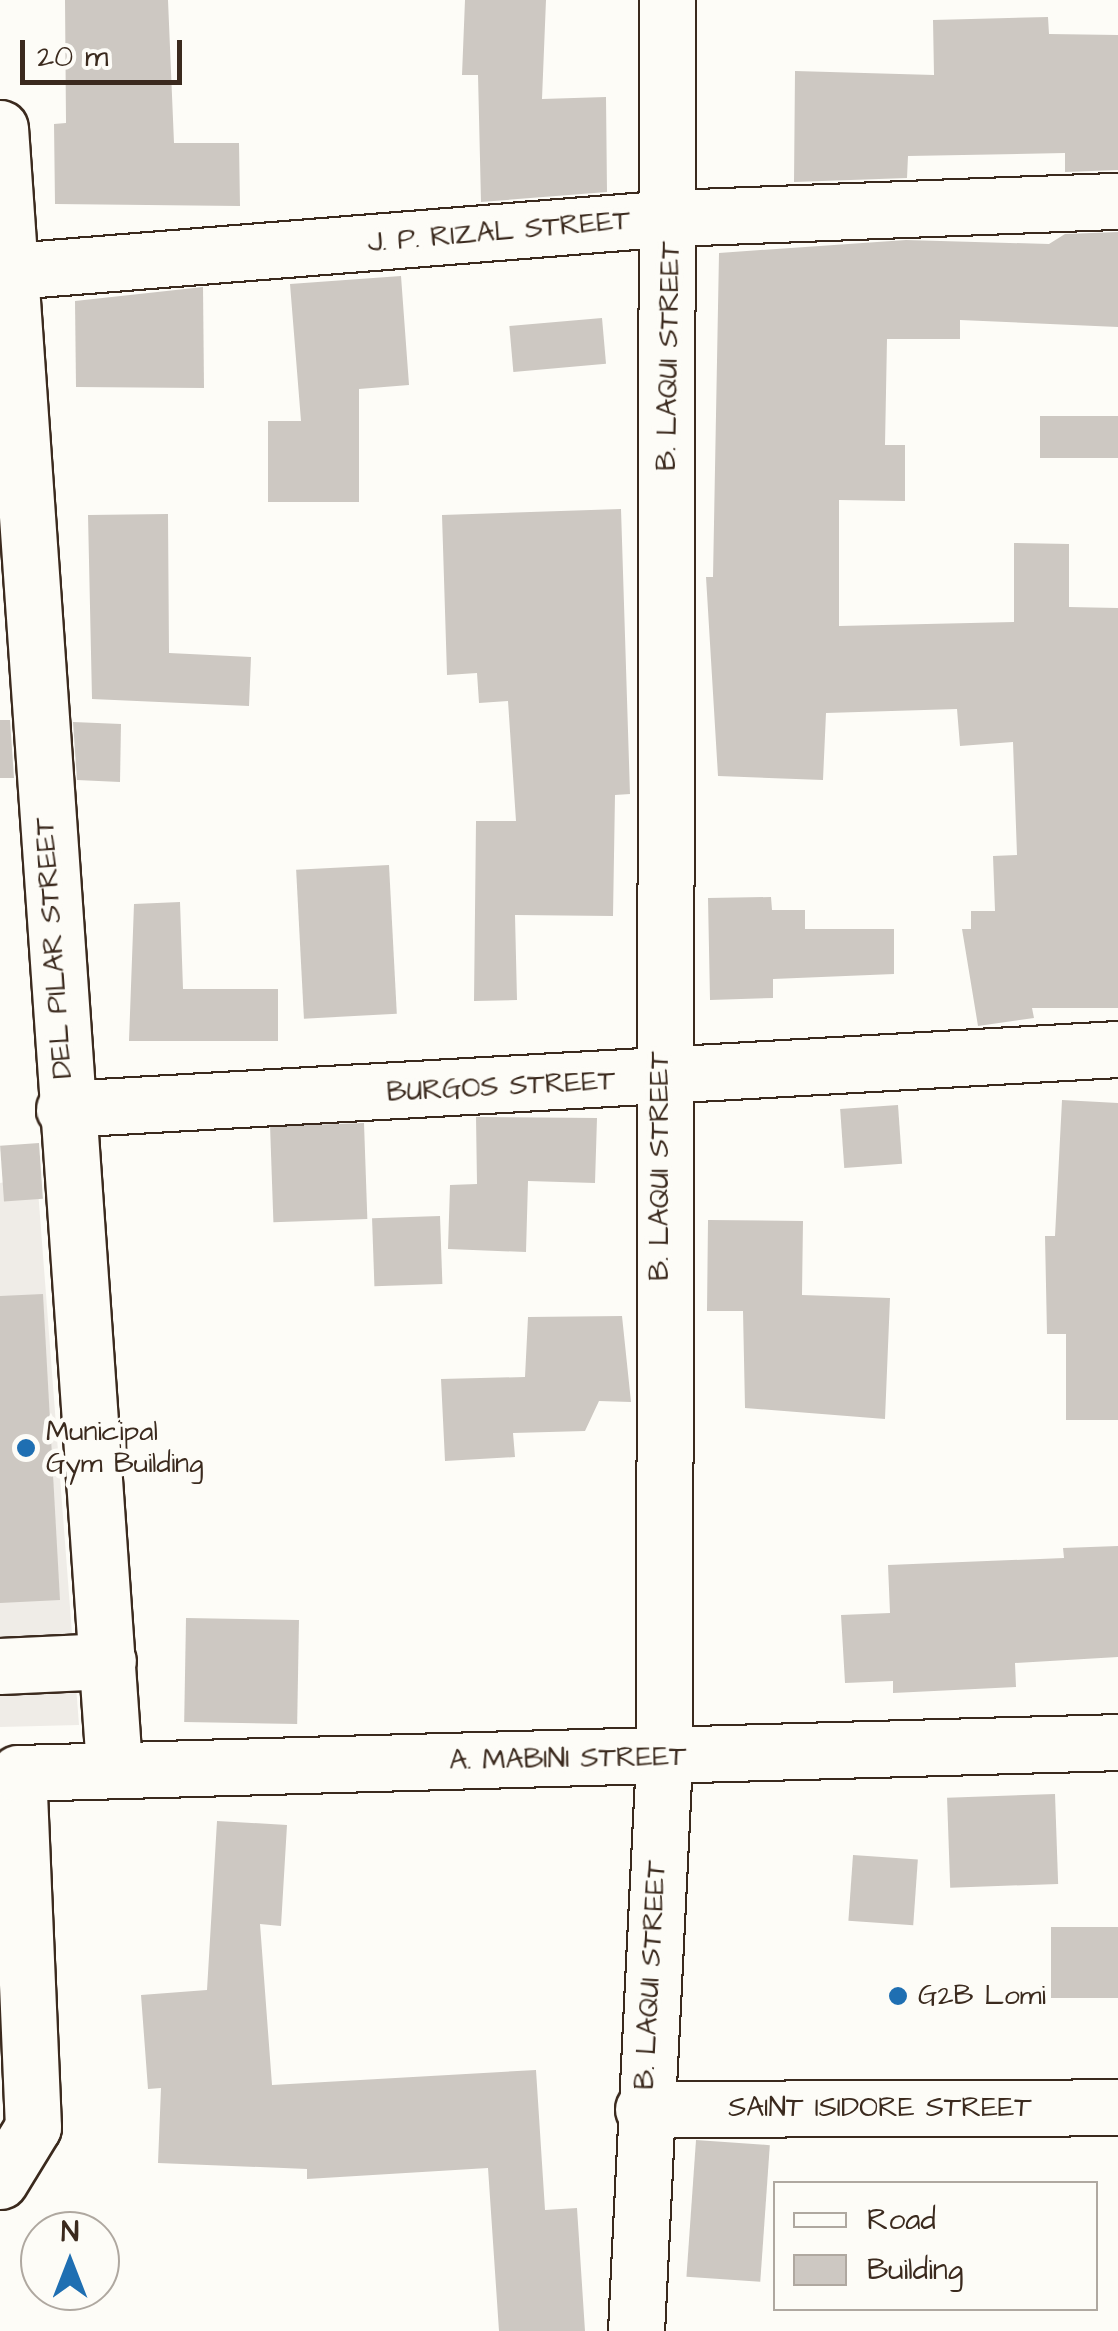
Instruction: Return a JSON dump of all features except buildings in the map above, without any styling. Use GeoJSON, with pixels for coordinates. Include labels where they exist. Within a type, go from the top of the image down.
{"type":"FeatureCollection","features":[{"type":"Feature","properties":{"kind":"street","name":"B. LAQUI STREET"},"geometry":{"type":"LineString","coordinates":[[636,2331],[642,2109],[664,1759],[659,1080],[671,218],[667,0]]}},
{"type":"Feature","properties":{"kind":"street","name":"DEL PILAR STREET"},"geometry":{"type":"LineString","coordinates":[[0,128],[5,272],[114,1768]]}},
{"type":"Feature","properties":{"kind":"street","name":"J. P. RIZAL STREET"},"geometry":{"type":"LineString","coordinates":[[5,272],[671,218],[1118,201]]}},
{"type":"Feature","properties":{"kind":"street","name":"BURGOS STREET"},"geometry":{"type":"LineString","coordinates":[[64,1108],[659,1080],[1118,1048]]}},
{"type":"Feature","properties":{"kind":"street"},"geometry":{"type":"LineString","coordinates":[[0,1666],[108,1661]]}},
{"type":"Feature","properties":{"kind":"street","name":"A. MABINI STREET"},"geometry":{"type":"LineString","coordinates":[[0,2181],[33,2127],[18,1773],[664,1759],[1118,1742]]}},
{"type":"Feature","properties":{"kind":"street","name":"SAINT ISIDORE STREET"},"geometry":{"type":"LineString","coordinates":[[642,2109],[1118,2107]]}},
{"type":"Feature","properties":{"kind":"shaded area"},"geometry":{"type":"Polygon","coordinates":[[[37,1177],[79,1725],[0,1727],[0,1183],[37,1177]]]}},
{"type":"Feature","properties":{"kind":"place","name":"Municipal Gym Building"},"geometry":{"type":"Point","coordinates":[26,1448]}},
{"type":"Feature","properties":{"kind":"place","name":"G2B Lomi"},"geometry":{"type":"Point","coordinates":[898,1996]}}]}
